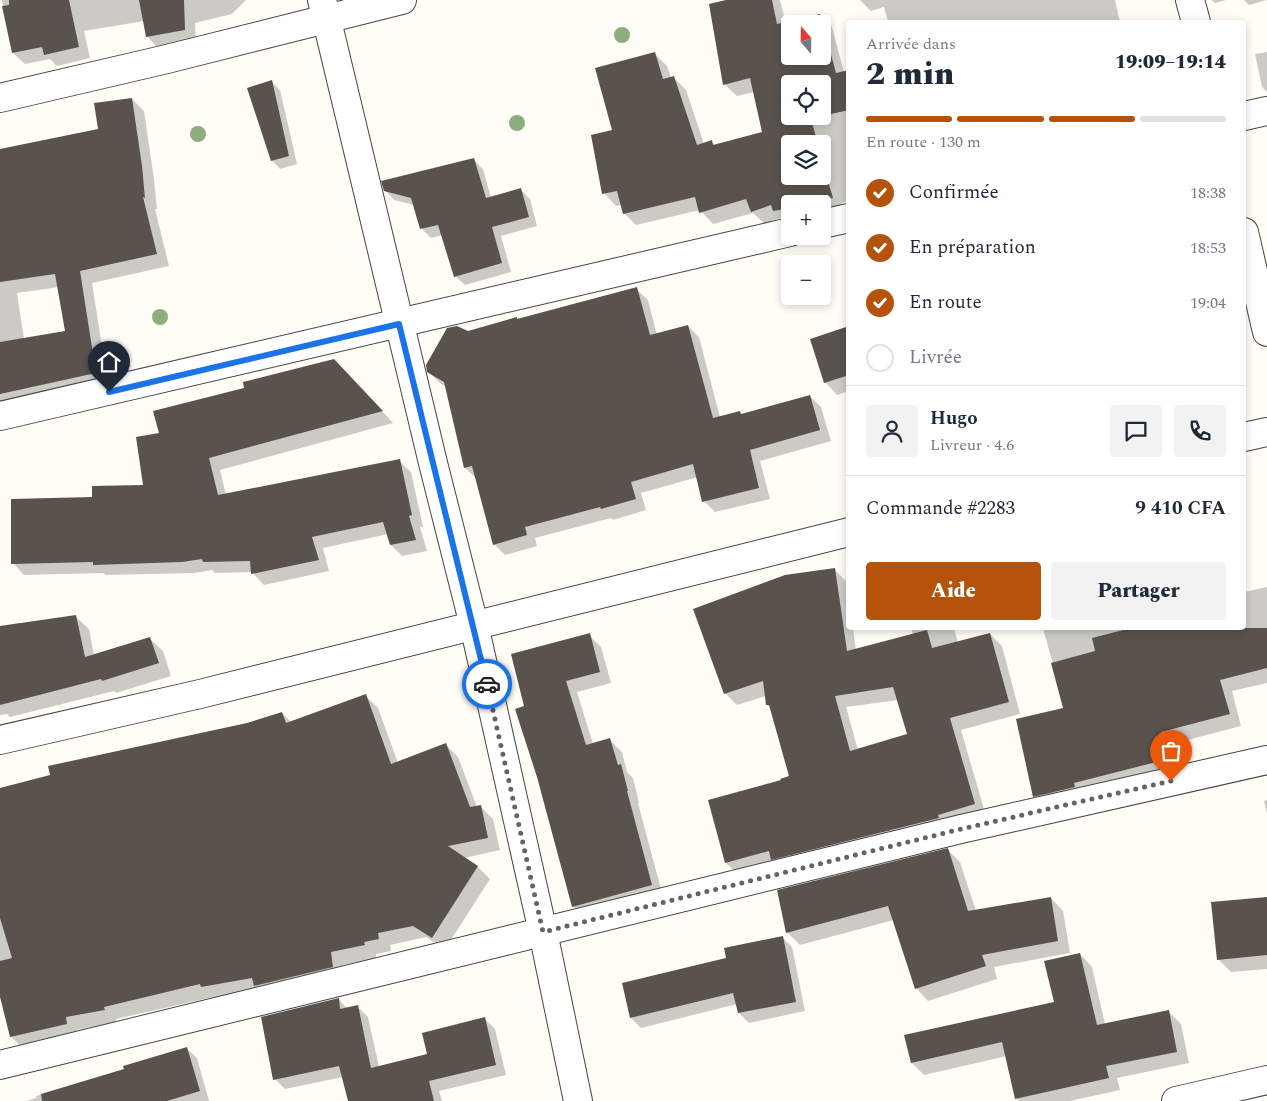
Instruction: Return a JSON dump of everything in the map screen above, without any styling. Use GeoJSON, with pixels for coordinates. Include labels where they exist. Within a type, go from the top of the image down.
{"type":"FeatureCollection","features":[{"type":"Feature","properties":{"kind":"street"},"geometry":{"type":"LineString","coordinates":[[0,98],[158,61],[324,9],[402,0]]}},
{"type":"Feature","properties":{"kind":"street"},"geometry":{"type":"LineString","coordinates":[[1190,0],[1195,20]]}},
{"type":"Feature","properties":{"kind":"street"},"geometry":{"type":"LineString","coordinates":[[324,9],[399,324],[474,625],[543,932],[578,1101]]}},
{"type":"Feature","properties":{"kind":"street"},"geometry":{"type":"LineString","coordinates":[[1246,116],[1267,111]]}},
{"type":"Feature","properties":{"kind":"street"},"geometry":{"type":"LineString","coordinates":[[831,222],[846,219]]}},
{"type":"Feature","properties":{"kind":"street"},"geometry":{"type":"LineString","coordinates":[[0,416],[781,234]]}},
{"type":"Feature","properties":{"kind":"street"},"geometry":{"type":"LineString","coordinates":[[1246,241],[1267,332]]}},
{"type":"Feature","properties":{"kind":"street"},"geometry":{"type":"LineString","coordinates":[[1246,437],[1267,432]]}},
{"type":"Feature","properties":{"kind":"street"},"geometry":{"type":"LineString","coordinates":[[0,740],[200,694],[846,533]]}},
{"type":"Feature","properties":{"kind":"street"},"geometry":{"type":"LineString","coordinates":[[0,1065],[961,829],[1267,760]]}},
{"type":"Feature","properties":{"kind":"street"},"geometry":{"type":"LineString","coordinates":[[1176,1101],[1267,1080]]}},
{"type":"Feature","properties":{"kind":"building"},"geometry":{"type":"Polygon","coordinates":[[[9,0],[69,0],[79,47],[44,55],[42,47],[12,53],[2,6],[9,5],[9,0]]]}},
{"type":"Feature","properties":{"kind":"building"},"geometry":{"type":"Polygon","coordinates":[[[139,0],[184,0],[185,30],[146,37],[139,0]]]}},
{"type":"Feature","properties":{"kind":"building"},"geometry":{"type":"Polygon","coordinates":[[[726,0],[772,0],[777,24],[781,23],[781,65],[831,65],[831,55],[836,73],[846,71],[846,111],[831,114],[831,75],[781,75],[781,125],[813,125],[815,135],[781,135],[781,185],[829,185],[833,198],[831,198],[831,195],[781,195],[781,210],[773,211],[771,205],[751,212],[746,199],[699,213],[695,197],[623,214],[617,191],[602,194],[591,135],[612,130],[595,68],[655,52],[663,79],[674,76],[697,145],[712,140],[713,145],[762,132],[750,78],[723,85],[709,4],[726,0]]]}},
{"type":"Feature","properties":{"kind":"building"},"geometry":{"type":"Polygon","coordinates":[[[272,80],[289,156],[271,161],[247,88],[272,80]]]}},
{"type":"Feature","properties":{"kind":"building"},"geometry":{"type":"Polygon","coordinates":[[[132,98],[142,166],[145,198],[143,197],[157,254],[80,271],[96,373],[0,394],[0,342],[65,331],[55,274],[0,282],[0,149],[98,129],[94,103],[132,98]]]}},
{"type":"Feature","properties":{"kind":"building"},"geometry":{"type":"Polygon","coordinates":[[[474,158],[486,198],[521,188],[529,217],[492,227],[502,263],[454,277],[438,225],[420,229],[411,198],[384,191],[381,181],[474,158]]]}},
{"type":"Feature","properties":{"kind":"building"},"geometry":{"type":"Polygon","coordinates":[[[637,287],[650,335],[688,325],[713,418],[740,411],[741,414],[810,395],[820,430],[750,450],[759,488],[702,502],[693,464],[631,482],[636,499],[525,527],[527,535],[493,545],[472,466],[464,468],[444,382],[427,372],[426,365],[447,328],[457,326],[468,331],[637,287]]]}},
{"type":"Feature","properties":{"kind":"building"},"geometry":{"type":"Polygon","coordinates":[[[846,327],[846,376],[824,383],[810,339],[846,327]]]}},
{"type":"Feature","properties":{"kind":"building"},"geometry":{"type":"Polygon","coordinates":[[[334,359],[383,411],[209,458],[218,495],[400,459],[412,515],[409,516],[416,540],[390,545],[383,522],[312,537],[319,560],[251,574],[250,561],[203,562],[202,559],[182,562],[93,565],[93,562],[11,564],[11,499],[92,497],[92,486],[143,485],[136,437],[159,433],[153,411],[244,388],[243,382],[334,359]]]}},
{"type":"Feature","properties":{"kind":"building"},"geometry":{"type":"Polygon","coordinates":[[[835,568],[847,651],[927,630],[932,648],[990,633],[1009,702],[950,718],[975,804],[938,815],[939,818],[771,860],[769,851],[725,863],[708,800],[781,780],[789,776],[769,705],[766,705],[763,681],[724,694],[693,609],[785,575],[835,568]],[[893,687],[835,696],[850,751],[907,734],[893,687]]]}},
{"type":"Feature","properties":{"kind":"building"},"geometry":{"type":"Polygon","coordinates":[[[76,615],[85,657],[150,637],[159,663],[102,681],[101,679],[0,705],[0,626],[76,615]]]}},
{"type":"Feature","properties":{"kind":"building"},"geometry":{"type":"Polygon","coordinates":[[[1246,628],[1267,628],[1267,668],[1220,680],[1230,714],[1161,732],[1168,759],[1074,783],[1075,787],[1033,797],[1016,719],[1063,708],[1051,663],[1095,651],[1092,638],[1123,630],[1246,630],[1246,628]]]}},
{"type":"Feature","properties":{"kind":"building"},"geometry":{"type":"Polygon","coordinates":[[[590,633],[600,672],[566,681],[586,745],[610,738],[618,765],[621,764],[652,885],[572,907],[537,777],[515,709],[524,706],[511,654],[590,633]]]}},
{"type":"Feature","properties":{"kind":"building"},"geometry":{"type":"Polygon","coordinates":[[[366,694],[391,764],[446,743],[470,807],[481,805],[488,838],[448,846],[478,866],[432,938],[413,926],[378,933],[379,939],[364,942],[365,945],[331,952],[333,967],[254,986],[252,978],[201,987],[200,984],[104,1007],[105,1010],[66,1017],[67,1024],[10,1037],[0,997],[0,961],[12,958],[0,918],[0,788],[50,775],[48,766],[247,723],[282,712],[286,723],[366,694]]]}},
{"type":"Feature","properties":{"kind":"building"},"geometry":{"type":"Polygon","coordinates":[[[948,848],[968,911],[1051,897],[1058,941],[982,955],[986,966],[915,989],[888,906],[786,933],[777,890],[948,848]]]}},
{"type":"Feature","properties":{"kind":"building"},"geometry":{"type":"Polygon","coordinates":[[[1267,897],[1267,955],[1217,960],[1211,902],[1267,897]]]}},
{"type":"Feature","properties":{"kind":"building"},"geometry":{"type":"Polygon","coordinates":[[[783,936],[796,1002],[738,1013],[733,993],[630,1018],[622,983],[726,958],[724,948],[783,936]]]}},
{"type":"Feature","properties":{"kind":"building"},"geometry":{"type":"Polygon","coordinates":[[[1080,953],[1097,1025],[1169,1010],[1177,1052],[1106,1066],[1109,1078],[1015,1099],[1002,1042],[911,1063],[904,1035],[1054,1002],[1044,961],[1080,953]]]}},
{"type":"Feature","properties":{"kind":"building"},"geometry":{"type":"Polygon","coordinates":[[[339,998],[340,1009],[358,1005],[371,1068],[427,1054],[422,1033],[485,1017],[496,1065],[429,1081],[434,1101],[348,1101],[339,1066],[273,1080],[261,1017],[339,998]]]}},
{"type":"Feature","properties":{"kind":"building"},"geometry":{"type":"Polygon","coordinates":[[[187,1047],[200,1091],[167,1101],[42,1101],[41,1094],[124,1069],[123,1066],[187,1047]]]}},
{"type":"Feature","properties":{"kind":"way so far"},"geometry":{"type":"LineString","coordinates":[[487,684],[543,932],[961,829],[1171,781]]}},
{"type":"Feature","properties":{"kind":"route"},"geometry":{"type":"LineString","coordinates":[[109,392],[399,324],[487,684]]}}]}
